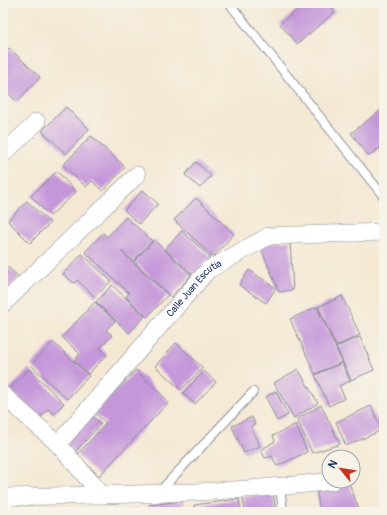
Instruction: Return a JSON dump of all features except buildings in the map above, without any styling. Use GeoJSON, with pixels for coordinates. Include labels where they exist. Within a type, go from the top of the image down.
{"type":"FeatureCollection","features":[{"type":"Feature","properties":{"kind":"street"},"geometry":{"type":"LineString","coordinates":[[3,154],[37,122]]}},
{"type":"Feature","properties":{"kind":"street"},"geometry":{"type":"LineString","coordinates":[[3,304],[137,175]]}},
{"type":"Feature","properties":{"kind":"street","name":"Calle Juan Escutia"},"geometry":{"type":"LineString","coordinates":[[58,444],[208,270],[269,236],[384,232]]}},
{"type":"Feature","properties":{"kind":"street"},"geometry":{"type":"LineString","coordinates":[[3,395],[58,444],[102,495]]}},
{"type":"Feature","properties":{"kind":"street"},"geometry":{"type":"LineString","coordinates":[[3,496],[158,493],[280,487],[321,482]]}},
{"type":"Feature","properties":{"kind":"street"},"geometry":{"type":"LineString","coordinates":[[3,506],[6,512]]}},
{"type":"Feature","properties":{"kind":"lane"},"geometry":{"type":"LineString","coordinates":[[229,3],[384,196]]}},
{"type":"Feature","properties":{"kind":"lane"},"geometry":{"type":"LineString","coordinates":[[158,493],[253,392]]}},
{"type":"Feature","properties":{"kind":"lane"},"geometry":{"type":"LineString","coordinates":[[280,487],[283,512]]}}]}
